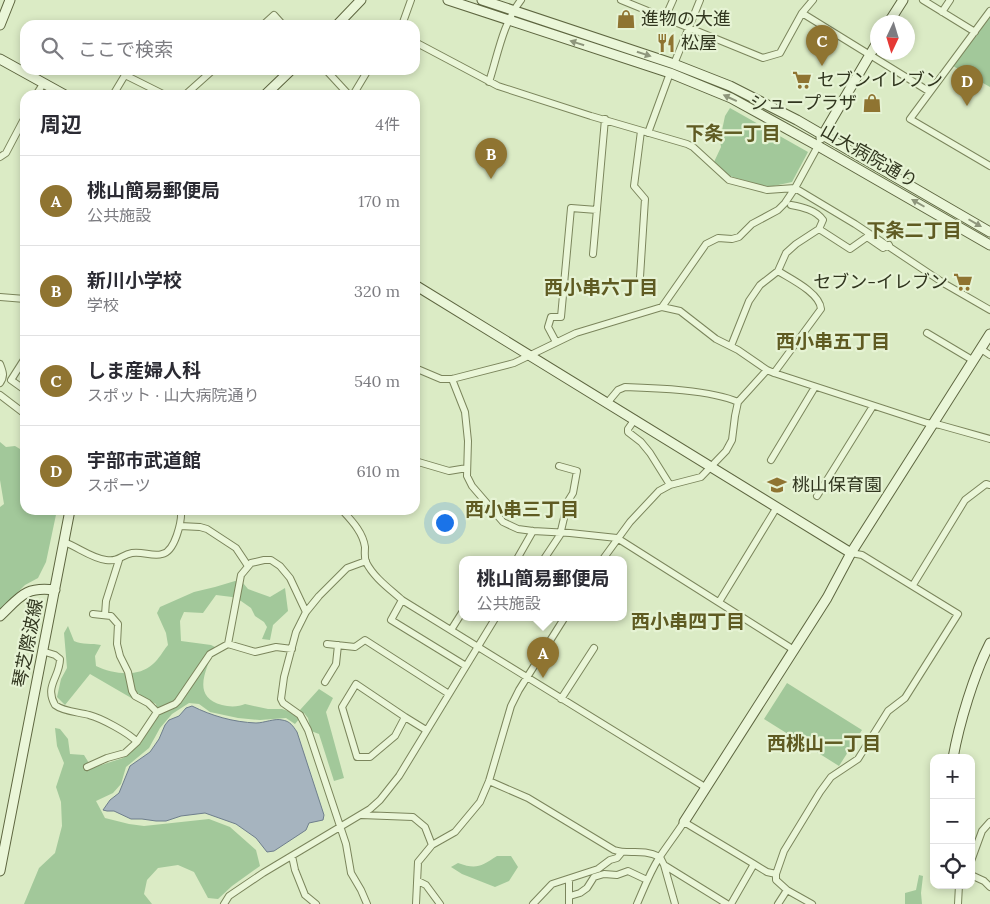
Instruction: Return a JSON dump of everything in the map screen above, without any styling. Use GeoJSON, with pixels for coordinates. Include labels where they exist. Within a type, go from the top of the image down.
{"type":"FeatureCollection","features":[{"type":"Feature","properties":{"kind":"street"},"geometry":{"type":"LineString","coordinates":[[0,25],[10,0]]}},
{"type":"Feature","properties":{"kind":"street"},"geometry":{"type":"LineString","coordinates":[[342,20],[361,0]]}},
{"type":"Feature","properties":{"kind":"street"},"geometry":{"type":"LineString","coordinates":[[404,20],[411,0]]}},
{"type":"Feature","properties":{"kind":"street","name":"山大病院通り"},"geometry":{"type":"LineString","coordinates":[[448,0],[509,22],[670,73],[731,98],[990,245]]}},
{"type":"Feature","properties":{"kind":"street","name":"山大病院通り"},"geometry":{"type":"LineString","coordinates":[[482,0],[674,64],[730,86],[822,134],[990,232]]}},
{"type":"Feature","properties":{"kind":"street"},"geometry":{"type":"LineString","coordinates":[[489,82],[509,22],[521,0]]}},
{"type":"Feature","properties":{"kind":"street"},"geometry":{"type":"LineString","coordinates":[[621,0],[763,58],[780,54],[802,13],[813,0]]}},
{"type":"Feature","properties":{"kind":"street"},"geometry":{"type":"LineString","coordinates":[[665,18],[673,0]]}},
{"type":"Feature","properties":{"kind":"street"},"geometry":{"type":"LineString","coordinates":[[674,64],[700,0]]}},
{"type":"Feature","properties":{"kind":"street"},"geometry":{"type":"LineString","coordinates":[[893,15],[903,0]]}},
{"type":"Feature","properties":{"kind":"street"},"geometry":{"type":"LineString","coordinates":[[923,0],[975,32]]}},
{"type":"Feature","properties":{"kind":"street"},"geometry":{"type":"LineString","coordinates":[[942,12],[950,0]]}},
{"type":"Feature","properties":{"kind":"street"},"geometry":{"type":"LineString","coordinates":[[990,11],[910,119],[990,166]]}},
{"type":"Feature","properties":{"kind":"street"},"geometry":{"type":"LineString","coordinates":[[802,13],[930,92]]}},
{"type":"Feature","properties":{"kind":"street"},"geometry":{"type":"LineString","coordinates":[[268,20],[274,15],[278,20]]}},
{"type":"Feature","properties":{"kind":"street"},"geometry":{"type":"LineString","coordinates":[[420,45],[498,86],[693,147],[729,180],[767,190],[795,188],[888,245],[945,284],[990,310]]}},
{"type":"Feature","properties":{"kind":"street"},"geometry":{"type":"LineString","coordinates":[[662,307],[706,244],[718,238],[732,239],[739,237],[752,224],[778,210],[785,203],[818,146],[822,134],[869,54]]}},
{"type":"Feature","properties":{"kind":"street"},"geometry":{"type":"LineString","coordinates":[[0,59],[20,70]]}},
{"type":"Feature","properties":{"kind":"street"},"geometry":{"type":"LineString","coordinates":[[640,277],[645,199],[634,186],[644,132],[670,73]]}},
{"type":"Feature","properties":{"kind":"street"},"geometry":{"type":"LineString","coordinates":[[28,75],[55,90]]}},
{"type":"Feature","properties":{"kind":"street"},"geometry":{"type":"LineString","coordinates":[[116,90],[125,75],[155,90]]}},
{"type":"Feature","properties":{"kind":"street"},"geometry":{"type":"LineString","coordinates":[[191,90],[207,75]]}},
{"type":"Feature","properties":{"kind":"street"},"geometry":{"type":"LineString","coordinates":[[270,90],[286,75]]}},
{"type":"Feature","properties":{"kind":"street"},"geometry":{"type":"LineString","coordinates":[[331,75],[346,90]]}},
{"type":"Feature","properties":{"kind":"street"},"geometry":{"type":"LineString","coordinates":[[354,90],[365,75]]}},
{"type":"Feature","properties":{"kind":"street"},"geometry":{"type":"LineString","coordinates":[[40,90],[44,84]]}},
{"type":"Feature","properties":{"kind":"street"},"geometry":{"type":"LineString","coordinates":[[593,254],[605,119]]}},
{"type":"Feature","properties":{"kind":"street"},"geometry":{"type":"LineString","coordinates":[[0,157],[6,153],[20,128]]}},
{"type":"Feature","properties":{"kind":"street"},"geometry":{"type":"LineString","coordinates":[[731,346],[749,301],[765,281],[778,271],[786,254],[796,244],[819,229],[823,220],[821,216],[807,208],[791,205]]}},
{"type":"Feature","properties":{"kind":"street"},"geometry":{"type":"LineString","coordinates":[[556,342],[548,327],[551,317],[561,317],[571,208],[597,210]]}},
{"type":"Feature","properties":{"kind":"street"},"geometry":{"type":"LineString","coordinates":[[819,229],[850,249],[867,237],[883,248],[888,245]]}},
{"type":"Feature","properties":{"kind":"street"},"geometry":{"type":"LineString","coordinates":[[774,373],[821,309],[821,302],[778,271]]}},
{"type":"Feature","properties":{"kind":"street"},"geometry":{"type":"LineString","coordinates":[[420,288],[851,552],[862,555],[958,614],[905,698],[888,710],[858,759],[831,777],[784,851],[776,874],[776,880],[787,890],[812,904]]}},
{"type":"Feature","properties":{"kind":"street"},"geometry":{"type":"LineString","coordinates":[[0,297],[20,298]]}},
{"type":"Feature","properties":{"kind":"street"},"geometry":{"type":"LineString","coordinates":[[420,370],[442,379],[452,379],[514,363],[583,330],[662,307],[680,311],[716,339],[731,346],[774,373],[873,406],[990,439]]}},
{"type":"Feature","properties":{"kind":"street"},"geometry":{"type":"LineString","coordinates":[[927,333],[974,360]]}},
{"type":"Feature","properties":{"kind":"street"},"geometry":{"type":"LineString","coordinates":[[637,904],[647,880],[660,857],[671,843],[828,598],[851,552],[990,334]]}},
{"type":"Feature","properties":{"kind":"street"},"geometry":{"type":"LineString","coordinates":[[981,349],[990,355]]}},
{"type":"Feature","properties":{"kind":"street"},"geometry":{"type":"LineString","coordinates":[[0,364],[4,373],[0,383]]}},
{"type":"Feature","properties":{"kind":"street"},"geometry":{"type":"LineString","coordinates":[[20,366],[11,380],[20,386]]}},
{"type":"Feature","properties":{"kind":"street"},"geometry":{"type":"LineString","coordinates":[[605,556],[617,538],[659,491],[670,485],[701,478],[726,450],[732,440],[738,402],[767,370]]}},
{"type":"Feature","properties":{"kind":"street"},"geometry":{"type":"LineString","coordinates":[[452,379],[465,412],[468,441],[467,476],[472,486],[503,522],[518,529],[617,538],[794,650]]}},
{"type":"Feature","properties":{"kind":"street"},"geometry":{"type":"LineString","coordinates":[[608,402],[618,390],[625,387],[704,393],[738,402]]}},
{"type":"Feature","properties":{"kind":"street"},"geometry":{"type":"LineString","coordinates":[[771,460],[815,387]]}},
{"type":"Feature","properties":{"kind":"street"},"geometry":{"type":"LineString","coordinates":[[0,395],[20,410]]}},
{"type":"Feature","properties":{"kind":"street"},"geometry":{"type":"LineString","coordinates":[[818,496],[873,406]]}},
{"type":"Feature","properties":{"kind":"street"},"geometry":{"type":"LineString","coordinates":[[635,419],[628,432],[641,442],[670,485]]}},
{"type":"Feature","properties":{"kind":"street"},"geometry":{"type":"LineString","coordinates":[[420,462],[449,471],[466,468]]}},
{"type":"Feature","properties":{"kind":"street"},"geometry":{"type":"LineString","coordinates":[[546,556],[560,532],[568,501],[573,493],[577,471],[559,466]]}},
{"type":"Feature","properties":{"kind":"street"},"geometry":{"type":"LineString","coordinates":[[912,585],[965,500],[986,484],[990,484]]}},
{"type":"Feature","properties":{"kind":"street"},"geometry":{"type":"LineString","coordinates":[[719,602],[777,507]]}},
{"type":"Feature","properties":{"kind":"street","name":"琴芝際波線"},"geometry":{"type":"LineString","coordinates":[[0,871],[69,515]]}},
{"type":"Feature","properties":{"kind":"street"},"geometry":{"type":"LineString","coordinates":[[64,542],[94,557],[108,561],[119,560],[130,553],[140,552],[161,555],[166,553],[180,526],[181,515]]}},
{"type":"Feature","properties":{"kind":"street"},"geometry":{"type":"LineString","coordinates":[[346,515],[362,538],[366,561],[380,580],[402,600],[705,788]]}},
{"type":"Feature","properties":{"kind":"street"},"geometry":{"type":"LineString","coordinates":[[180,526],[207,529],[236,548],[248,566]]}},
{"type":"Feature","properties":{"kind":"street"},"geometry":{"type":"LineString","coordinates":[[519,556],[533,531]]}},
{"type":"Feature","properties":{"kind":"street"},"geometry":{"type":"LineString","coordinates":[[105,615],[106,601],[119,560]]}},
{"type":"Feature","properties":{"kind":"street"},"geometry":{"type":"LineString","coordinates":[[228,644],[241,575],[248,566],[264,560],[275,562],[290,578],[306,612]]}},
{"type":"Feature","properties":{"kind":"street"},"geometry":{"type":"LineString","coordinates":[[366,561],[347,568],[319,596],[301,620],[284,678],[281,699],[283,703],[300,715],[308,730],[340,827],[350,861],[351,873],[361,890],[366,904]]}},
{"type":"Feature","properties":{"kind":"street"},"geometry":{"type":"LineString","coordinates":[[0,616],[22,594],[41,588],[55,590]]}},
{"type":"Feature","properties":{"kind":"street"},"geometry":{"type":"LineString","coordinates":[[402,600],[391,620],[466,666]]}},
{"type":"Feature","properties":{"kind":"street"},"geometry":{"type":"LineString","coordinates":[[93,614],[111,616],[118,624],[117,644],[120,656],[128,672],[132,691],[135,696],[148,703],[157,712]]}},
{"type":"Feature","properties":{"kind":"street"},"geometry":{"type":"LineString","coordinates":[[451,630],[459,617]]}},
{"type":"Feature","properties":{"kind":"street"},"geometry":{"type":"LineString","coordinates":[[224,904],[229,896],[263,873],[361,815],[384,796],[399,776],[494,621]]}},
{"type":"Feature","properties":{"kind":"street"},"geometry":{"type":"LineString","coordinates":[[416,904],[418,862],[432,845],[455,832],[480,802],[489,781],[511,706],[563,621]]}},
{"type":"Feature","properties":{"kind":"street"},"geometry":{"type":"LineString","coordinates":[[327,644],[355,646],[365,640],[448,694]]}},
{"type":"Feature","properties":{"kind":"street"},"geometry":{"type":"LineString","coordinates":[[954,754],[967,706],[990,643]]}},
{"type":"Feature","properties":{"kind":"street"},"geometry":{"type":"LineString","coordinates":[[87,767],[107,758],[126,753],[137,742],[157,712],[175,704],[210,654],[228,644],[255,652],[276,647],[292,649]]}},
{"type":"Feature","properties":{"kind":"street"},"geometry":{"type":"LineString","coordinates":[[324,682],[336,664],[338,645]]}},
{"type":"Feature","properties":{"kind":"street"},"geometry":{"type":"LineString","coordinates":[[561,699],[594,648]]}},
{"type":"Feature","properties":{"kind":"street"},"geometry":{"type":"LineString","coordinates":[[42,651],[55,655],[60,659],[60,666],[51,691],[55,705],[93,716],[124,731],[137,742]]}},
{"type":"Feature","properties":{"kind":"street"},"geometry":{"type":"LineString","coordinates":[[405,717],[395,736],[370,757],[357,757],[342,707],[356,684],[426,730]]}},
{"type":"Feature","properties":{"kind":"street"},"geometry":{"type":"LineString","coordinates":[[489,781],[528,798],[614,850],[622,852],[642,851],[660,857],[675,904]]}},
{"type":"Feature","properties":{"kind":"street"},"geometry":{"type":"LineString","coordinates":[[361,815],[413,817],[425,827],[432,845]]}},
{"type":"Feature","properties":{"kind":"street"},"geometry":{"type":"LineString","coordinates":[[684,822],[767,872],[776,874]]}},
{"type":"Feature","properties":{"kind":"street"},"geometry":{"type":"LineString","coordinates":[[975,851],[982,831],[990,822]]}},
{"type":"Feature","properties":{"kind":"street"},"geometry":{"type":"LineString","coordinates":[[533,904],[552,884],[598,869],[610,860],[617,858],[622,852]]}},
{"type":"Feature","properties":{"kind":"street"},"geometry":{"type":"LineString","coordinates":[[292,856],[295,870],[305,895],[316,904]]}},
{"type":"Feature","properties":{"kind":"street"},"geometry":{"type":"LineString","coordinates":[[664,865],[729,904],[754,864]]}},
{"type":"Feature","properties":{"kind":"street"},"geometry":{"type":"LineString","coordinates":[[570,896],[580,893],[587,888],[594,877],[599,875],[617,875],[628,871],[647,880]]}},
{"type":"Feature","properties":{"kind":"street"},"geometry":{"type":"LineString","coordinates":[[975,877],[984,881],[990,887]]}},
{"type":"Feature","properties":{"kind":"street"},"geometry":{"type":"LineString","coordinates":[[569,880],[569,904]]}},
{"type":"Feature","properties":{"kind":"street"},"geometry":{"type":"LineString","coordinates":[[418,881],[426,885],[440,904]]}},
{"type":"Feature","properties":{"kind":"street"},"geometry":{"type":"LineString","coordinates":[[958,904],[959,889]]}},
{"type":"Feature","properties":{"kind":"street"},"geometry":{"type":"LineString","coordinates":[[778,904],[787,890]]}},
{"type":"Feature","properties":{"kind":"green space"},"geometry":{"type":"Polygon","coordinates":[[[990,16],[990,87],[953,66],[990,16]]]}},
{"type":"Feature","properties":{"kind":"green space"},"geometry":{"type":"Polygon","coordinates":[[[730,108],[808,152],[792,182],[769,187],[729,176],[714,162],[721,147],[720,140],[725,116],[730,108]]]}},
{"type":"Feature","properties":{"kind":"green space"},"geometry":{"type":"Polygon","coordinates":[[[0,442],[6,447],[15,446],[20,449],[20,515],[56,515],[46,562],[38,578],[25,585],[0,610],[0,507],[4,504],[0,480],[0,442]]]}},
{"type":"Feature","properties":{"kind":"green space"},"geometry":{"type":"Polygon","coordinates":[[[235,581],[243,583],[248,589],[270,597],[285,588],[288,611],[273,625],[270,640],[262,639],[267,627],[264,622],[255,616],[251,608],[232,597],[216,595],[203,613],[184,612],[180,621],[181,641],[215,647],[203,681],[206,696],[212,701],[225,706],[245,704],[268,709],[282,709],[294,713],[300,710],[319,689],[333,698],[326,712],[344,778],[334,781],[319,734],[311,731],[308,718],[304,713],[295,724],[286,718],[260,720],[238,718],[210,712],[199,704],[189,703],[172,714],[160,728],[149,748],[126,767],[121,784],[113,793],[96,801],[105,818],[129,824],[144,826],[209,819],[230,827],[256,850],[260,866],[232,886],[218,899],[208,898],[194,872],[178,865],[158,868],[147,880],[144,894],[152,904],[24,904],[39,868],[55,853],[62,826],[61,802],[56,787],[64,763],[57,746],[55,728],[60,729],[68,739],[70,754],[84,755],[92,768],[123,758],[140,744],[158,716],[156,704],[143,698],[133,699],[90,674],[65,705],[57,697],[61,679],[67,668],[64,633],[68,626],[74,641],[101,645],[95,656],[96,666],[118,673],[133,673],[147,668],[155,662],[168,645],[166,633],[157,613],[160,607],[194,592],[235,581]]]}},
{"type":"Feature","properties":{"kind":"green space"},"geometry":{"type":"Polygon","coordinates":[[[787,683],[862,730],[839,766],[764,719],[787,683]]]}},
{"type":"Feature","properties":{"kind":"green space"},"geometry":{"type":"Polygon","coordinates":[[[497,856],[511,856],[518,867],[509,881],[495,887],[462,874],[451,867],[458,863],[479,866],[497,856]]]}},
{"type":"Feature","properties":{"kind":"green space"},"geometry":{"type":"Polygon","coordinates":[[[919,875],[923,876],[922,904],[905,904],[905,893],[916,890],[919,875]]]}},
{"type":"Feature","properties":{"kind":"shaded area"},"geometry":{"type":"Polygon","coordinates":[[[192,706],[215,716],[231,720],[256,723],[279,720],[287,721],[291,724],[297,732],[324,815],[323,820],[309,823],[306,830],[274,851],[267,852],[256,838],[236,824],[205,813],[181,816],[166,821],[156,821],[131,819],[114,811],[103,810],[110,800],[119,793],[130,766],[150,752],[169,720],[179,716],[186,708],[192,706]]]}},
{"type":"Feature","properties":{"kind":"place","name":"進物の大進"},"geometry":{"type":"Point","coordinates":[626,19]}},
{"type":"Feature","properties":{"kind":"place","name":"松屋"},"geometry":{"type":"Point","coordinates":[666,43]}},
{"type":"Feature","properties":{"kind":"place","name":"しま産婦人科"},"geometry":{"type":"Point","coordinates":[822,66]}},
{"type":"Feature","properties":{"kind":"place","name":"セブンイレブン"},"geometry":{"type":"Point","coordinates":[802,80]}},
{"type":"Feature","properties":{"kind":"place","name":"シュープラザ"},"geometry":{"type":"Point","coordinates":[872,103]}},
{"type":"Feature","properties":{"kind":"place","name":"宇部市武道館"},"geometry":{"type":"Point","coordinates":[967,106]}},
{"type":"Feature","properties":{"kind":"place","name":"新川小学校"},"geometry":{"type":"Point","coordinates":[491,179]}},
{"type":"Feature","properties":{"kind":"place","name":"セブン-イレブン"},"geometry":{"type":"Point","coordinates":[963,282]}},
{"type":"Feature","properties":{"kind":"place","name":"桃山保育園"},"geometry":{"type":"Point","coordinates":[777,485]}},
{"type":"Feature","properties":{"kind":"place","name":"桃山簡易郵便局"},"geometry":{"type":"Point","coordinates":[543,678]}},
{"type":"Feature","properties":{"kind":"district","name":"下条一丁目"},"geometry":{"type":"Point","coordinates":[733,133]}},
{"type":"Feature","properties":{"kind":"district","name":"下条二丁目"},"geometry":{"type":"Point","coordinates":[914,230]}},
{"type":"Feature","properties":{"kind":"district","name":"西小串六丁目"},"geometry":{"type":"Point","coordinates":[601,287]}},
{"type":"Feature","properties":{"kind":"district","name":"西小串五丁目"},"geometry":{"type":"Point","coordinates":[833,341]}},
{"type":"Feature","properties":{"kind":"district","name":"西小串三丁目"},"geometry":{"type":"Point","coordinates":[522,509]}},
{"type":"Feature","properties":{"kind":"district","name":"西小串四丁目"},"geometry":{"type":"Point","coordinates":[688,621]}},
{"type":"Feature","properties":{"kind":"district","name":"西桃山一丁目"},"geometry":{"type":"Point","coordinates":[824,743]}}]}
